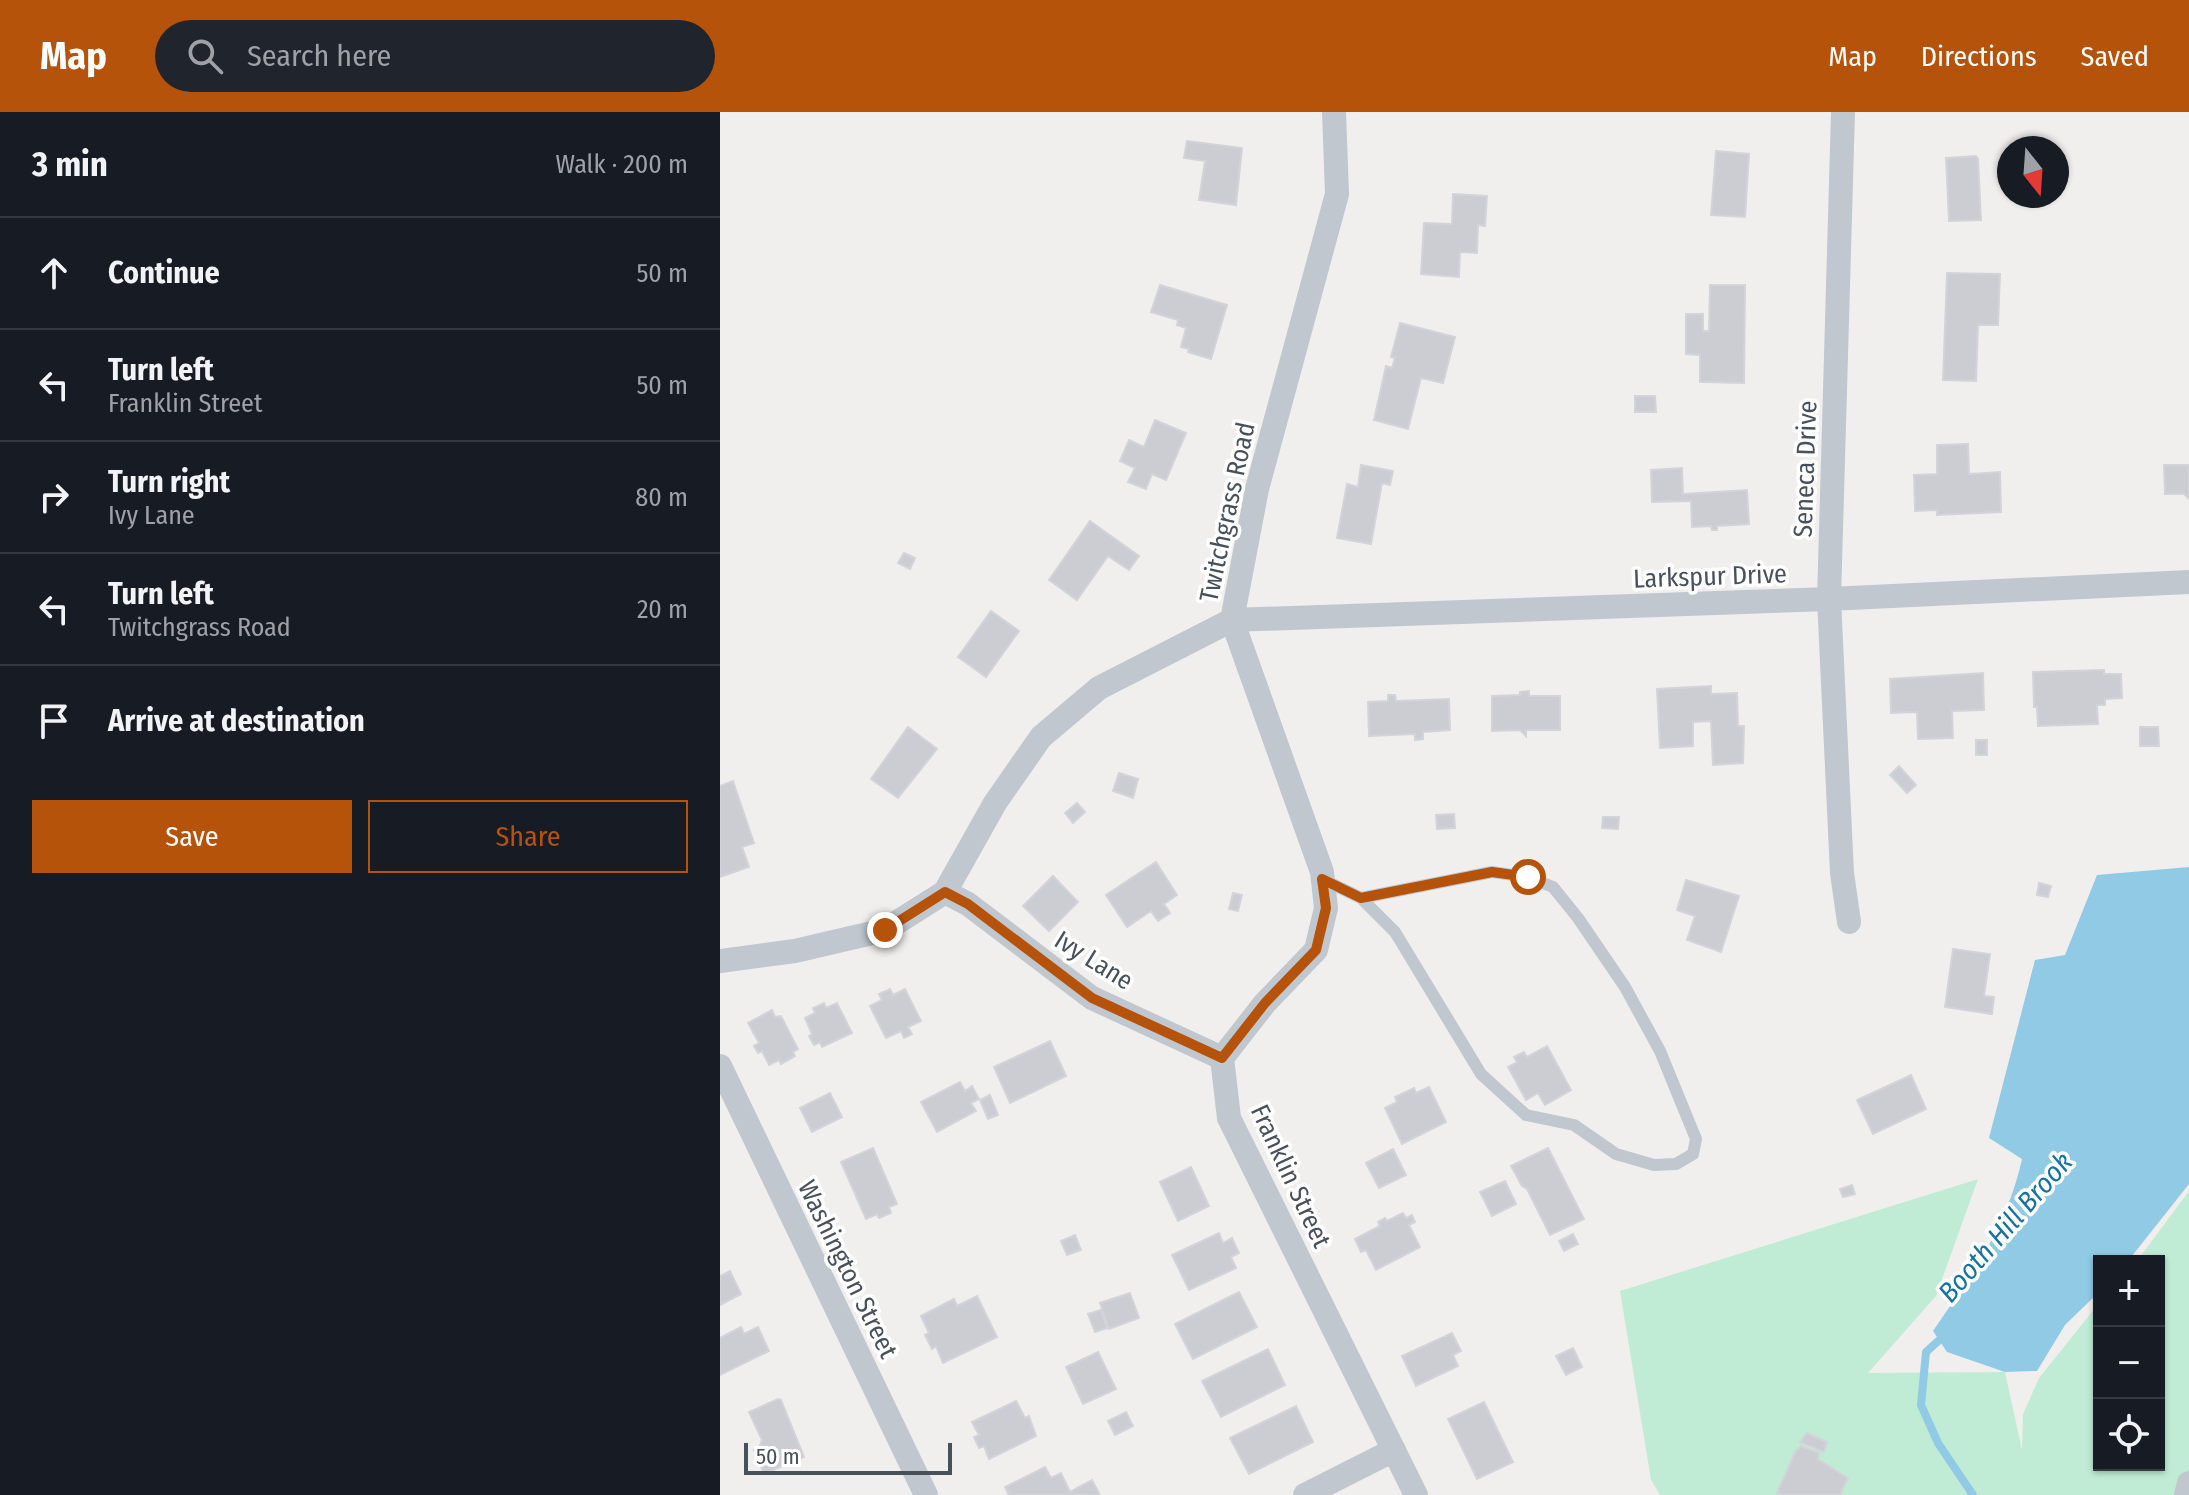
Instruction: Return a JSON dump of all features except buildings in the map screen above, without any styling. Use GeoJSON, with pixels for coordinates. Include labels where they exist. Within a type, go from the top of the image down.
{"type":"FeatureCollection","features":[{"type":"Feature","properties":{"kind":"street","name":"Twitchgrass Road"},"geometry":{"type":"LineString","coordinates":[[720,961],[795,951],[885,930],[945,892],[995,803],[1041,737],[1099,688],[1232,620],[1257,489],[1337,194],[1334,112]]}},
{"type":"Feature","properties":{"kind":"street","name":"Seneca Drive"},"geometry":{"type":"LineString","coordinates":[[1843,112],[1829,599],[1842,873],[1849,922]]}},
{"type":"Feature","properties":{"kind":"street","name":"Larkspur Drive"},"geometry":{"type":"LineString","coordinates":[[1232,620],[1829,599],[2189,582]]}},
{"type":"Feature","properties":{"kind":"street"},"geometry":{"type":"LineString","coordinates":[[1222,1058],[1265,1003],[1316,950],[1326,908],[1322,879],[1232,620]]}},
{"type":"Feature","properties":{"kind":"street","name":"Ivy Lane"},"geometry":{"type":"LineString","coordinates":[[945,892],[968,904],[1092,998],[1222,1058]]}},
{"type":"Feature","properties":{"kind":"street","name":"Franklin Street"},"geometry":{"type":"LineString","coordinates":[[1222,1058],[1229,1118],[1416,1495]]}},
{"type":"Feature","properties":{"kind":"street","name":"Washington Street"},"geometry":{"type":"LineString","coordinates":[[720,1066],[926,1495]]}},
{"type":"Feature","properties":{"kind":"street"},"geometry":{"type":"LineString","coordinates":[[1305,1495],[1394,1450]]}},
{"type":"Feature","properties":{"kind":"street"},"geometry":{"type":"LineString","coordinates":[[2186,1495],[2189,1483]]}},
{"type":"Feature","properties":{"kind":"lane"},"geometry":{"type":"LineString","coordinates":[[1322,879],[1361,898],[1395,932],[1481,1074],[1526,1115],[1574,1125],[1616,1154],[1654,1165],[1676,1164],[1693,1154],[1696,1139],[1660,1051],[1625,987],[1553,887],[1528,877],[1492,872],[1361,898]]}},
{"type":"Feature","properties":{"kind":"green space"},"geometry":{"type":"Polygon","coordinates":[[[1978,1179],[1936,1296],[1868,1373],[2005,1372],[2022,1450],[2023,1414],[2039,1378],[2093,1310],[2093,1471],[2165,1471],[2165,1255],[2141,1255],[2189,1191],[2189,1495],[1660,1495],[1651,1480],[1620,1291],[1978,1179]]]}},
{"type":"Feature","properties":{"kind":"water"},"geometry":{"type":"Polygon","coordinates":[[[2189,867],[2189,1184],[2133,1255],[2093,1255],[2093,1298],[2065,1325],[2037,1371],[2005,1372],[1947,1352],[1933,1331],[1975,1269],[1997,1229],[2022,1159],[1989,1138],[2035,960],[2065,955],[2097,875],[2189,867]]]}},
{"type":"Feature","properties":{"kind":"waterway","name":"Booth Hill Brook"},"geometry":{"type":"LineString","coordinates":[[1945,1335],[1926,1352],[1921,1405],[1938,1443],[1973,1495]]}},
{"type":"Feature","properties":{"kind":"route"},"geometry":{"type":"LineString","coordinates":[[885,930],[945,892],[968,904],[1092,998],[1222,1058],[1265,1003],[1316,950],[1326,908],[1322,879],[1361,898],[1492,872],[1528,877]]}}]}
